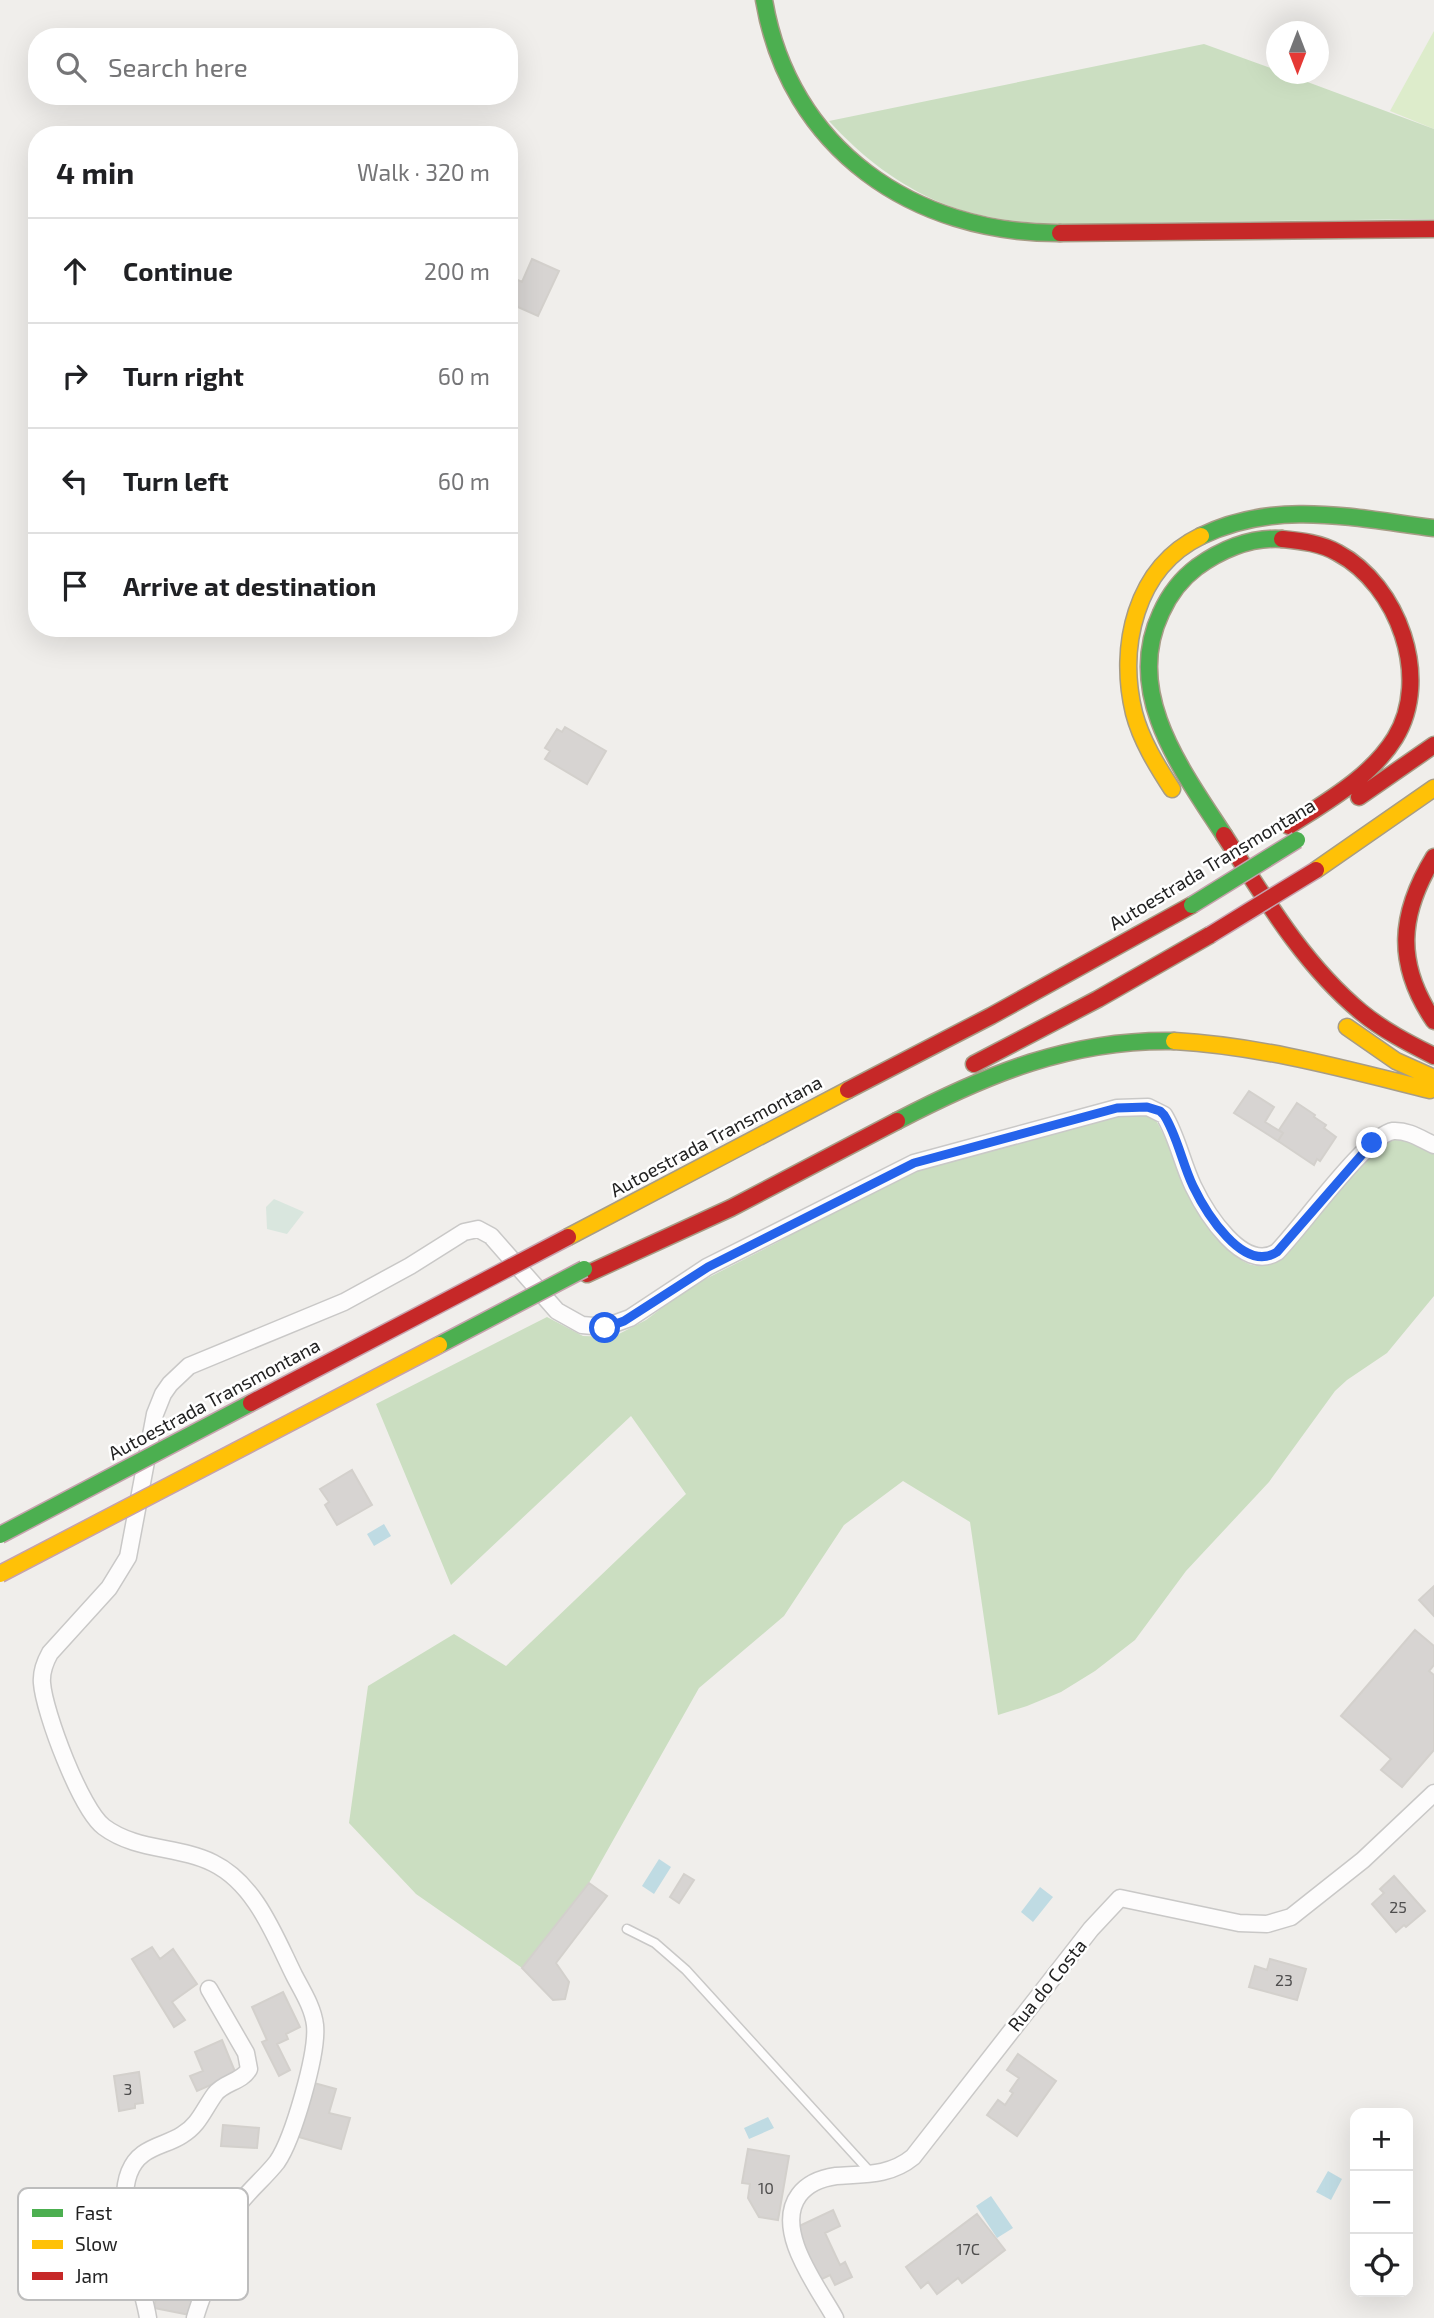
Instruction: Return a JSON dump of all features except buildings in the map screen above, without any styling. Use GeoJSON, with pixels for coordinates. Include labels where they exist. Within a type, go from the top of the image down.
{"type":"FeatureCollection","features":[{"type":"Feature","properties":{"kind":"main road"},"geometry":{"type":"LineString","coordinates":[[764,0],[774,44],[787,75],[810,114],[832,143],[885,187],[917,205],[958,221],[997,230],[1034,233],[1434,229]]}},
{"type":"Feature","properties":{"kind":"main road"},"geometry":{"type":"LineString","coordinates":[[1184,807],[1147,747],[1135,716],[1128,684],[1131,626],[1142,595],[1161,566],[1204,533],[1260,516],[1311,514],[1434,528]]}},
{"type":"Feature","properties":{"kind":"main road"},"geometry":{"type":"LineString","coordinates":[[1293,833],[1382,755],[1398,733],[1406,716],[1413,683],[1413,664],[1411,643],[1402,619],[1371,574],[1341,554],[1323,546],[1293,539],[1273,538],[1243,543],[1213,555],[1187,573],[1169,595],[1156,624],[1150,659],[1150,688],[1158,720],[1190,783],[1283,926],[1318,971],[1346,1001],[1377,1026],[1434,1056]]}},
{"type":"Feature","properties":{"kind":"main road","name":"Autoestrada Transmontana"},"geometry":{"type":"LineString","coordinates":[[0,1535],[1043,988],[1434,745]]}},
{"type":"Feature","properties":{"kind":"main road"},"geometry":{"type":"LineString","coordinates":[[586,1272],[1098,999],[1316,870],[1434,788]]}},
{"type":"Feature","properties":{"kind":"main road"},"geometry":{"type":"LineString","coordinates":[[1434,857],[1419,881],[1410,903],[1405,939],[1407,965],[1414,988],[1434,1021]]}},
{"type":"Feature","properties":{"kind":"main road"},"geometry":{"type":"LineString","coordinates":[[1227,872],[1263,927]]}},
{"type":"Feature","properties":{"kind":"main road"},"geometry":{"type":"LineString","coordinates":[[1123,925],[1188,898]]}},
{"type":"Feature","properties":{"kind":"main road"},"geometry":{"type":"LineString","coordinates":[[740,1147],[847,1076],[967,1010]]}},
{"type":"Feature","properties":{"kind":"main road"},"geometry":{"type":"LineString","coordinates":[[1336,1018],[1396,1061],[1434,1078]]}},
{"type":"Feature","properties":{"kind":"main road"},"geometry":{"type":"LineString","coordinates":[[0,1574],[516,1305],[732,1209],[965,1087],[1020,1063],[1059,1051],[1127,1041],[1219,1042],[1255,1047],[1434,1091]]}},
{"type":"Feature","properties":{"kind":"street"},"geometry":{"type":"LineString","coordinates":[[248,2195],[273,2167],[289,2139],[301,2103],[314,2045],[316,2031],[312,2012],[273,1932],[251,1895],[233,1877],[213,1863],[140,1844],[115,1834],[97,1821],[84,1802],[45,1702],[42,1681],[45,1661],[56,1645],[109,1588],[128,1557],[155,1414],[163,1394],[178,1374],[202,1360],[344,1301],[410,1266],[459,1234],[474,1229],[482,1229],[491,1236],[544,1299],[563,1315],[590,1327],[612,1326],[629,1318],[699,1272],[904,1167],[944,1153],[1117,1108],[1147,1107],[1164,1115],[1192,1185],[1204,1206],[1238,1248],[1259,1257],[1277,1252],[1361,1154],[1383,1134],[1403,1131],[1434,1145]]}},
{"type":"Feature","properties":{"kind":"street","name":"Rua do Costa"},"geometry":{"type":"LineString","coordinates":[[835,2318],[792,2238],[791,2213],[800,2194],[818,2180],[892,2170],[913,2157],[1091,1929],[1120,1898],[1239,1923],[1254,1925],[1279,1922],[1301,1910],[1343,1878],[1434,1793]]}},
{"type":"Feature","properties":{"kind":"street"},"geometry":{"type":"LineString","coordinates":[[127,2188],[131,2169],[142,2155],[190,2130],[218,2091],[244,2076],[249,2069],[246,2053],[209,1989]]}},
{"type":"Feature","properties":{"kind":"street"},"geometry":{"type":"LineString","coordinates":[[144,2300],[148,2318]]}},
{"type":"Feature","properties":{"kind":"street"},"geometry":{"type":"LineString","coordinates":[[195,2318],[201,2300]]}},
{"type":"Feature","properties":{"kind":"lane"},"geometry":{"type":"LineString","coordinates":[[627,1929],[655,1943],[686,1970],[872,2174]]}},
{"type":"Feature","properties":{"kind":"green space"},"geometry":{"type":"Polygon","coordinates":[[[1434,31],[1434,129],[1390,111],[1434,31]]]}},
{"type":"Feature","properties":{"kind":"green space"},"geometry":{"type":"Polygon","coordinates":[[[1204,44],[1266,66],[1266,84],[1313,84],[1434,129],[1434,219],[1058,224],[1000,219],[971,213],[927,197],[868,158],[829,121],[1204,44]]]}},
{"type":"Feature","properties":{"kind":"green space"},"geometry":{"type":"Polygon","coordinates":[[[1137,1113],[1153,1116],[1191,1200],[1212,1232],[1240,1259],[1257,1266],[1280,1260],[1374,1149],[1394,1139],[1418,1144],[1434,1153],[1434,1296],[1387,1353],[1335,1391],[1269,1482],[1186,1571],[1135,1640],[1095,1671],[1061,1692],[998,1715],[970,1522],[903,1481],[844,1525],[784,1616],[699,1688],[589,1883],[522,1968],[416,1894],[349,1823],[368,1686],[454,1634],[506,1666],[686,1494],[631,1416],[451,1585],[376,1404],[547,1317],[583,1336],[613,1337],[646,1320],[688,1288],[891,1180],[944,1159],[1092,1118],[1137,1113]]]}},
{"type":"Feature","properties":{"kind":"shaded area"},"geometry":{"type":"Polygon","coordinates":[[[274,1199],[304,1212],[287,1234],[267,1229],[266,1207],[274,1199]]]}},
{"type":"Feature","properties":{"kind":"water"},"geometry":{"type":"Polygon","coordinates":[[[384,1524],[391,1536],[374,1546],[367,1534],[384,1524]]]}},
{"type":"Feature","properties":{"kind":"water"},"geometry":{"type":"Polygon","coordinates":[[[659,1859],[671,1867],[654,1894],[642,1886],[659,1859]]]}},
{"type":"Feature","properties":{"kind":"water"},"geometry":{"type":"Polygon","coordinates":[[[1040,1887],[1053,1897],[1033,1922],[1021,1912],[1040,1887]]]}},
{"type":"Feature","properties":{"kind":"water"},"geometry":{"type":"Polygon","coordinates":[[[768,2117],[774,2128],[749,2139],[744,2128],[768,2117]]]}},
{"type":"Feature","properties":{"kind":"water"},"geometry":{"type":"Polygon","coordinates":[[[1328,2171],[1342,2179],[1331,2200],[1316,2192],[1328,2171]]]}},
{"type":"Feature","properties":{"kind":"water"},"geometry":{"type":"Polygon","coordinates":[[[991,2196],[1013,2228],[997,2238],[976,2206],[991,2196]]]}},
{"type":"Feature","properties":{"kind":"traffic: fast"},"geometry":{"type":"LineString","coordinates":[[764,0],[778,53],[800,99],[830,139],[867,173],[909,199],[956,218],[1006,229],[1060,233]]}},
{"type":"Feature","properties":{"kind":"traffic: fast"},"geometry":{"type":"LineString","coordinates":[[1201,536],[1258,518],[1316,514],[1434,528]]}},
{"type":"Feature","properties":{"kind":"traffic: fast"},"geometry":{"type":"LineString","coordinates":[[1224,835],[1191,784],[1162,730],[1153,701],[1149,672],[1151,643],[1168,600],[1181,582],[1197,567],[1216,555],[1248,542],[1282,539]]}},
{"type":"Feature","properties":{"kind":"traffic: fast"},"geometry":{"type":"LineString","coordinates":[[1192,905],[1297,840]]}},
{"type":"Feature","properties":{"kind":"traffic: fast"},"geometry":{"type":"LineString","coordinates":[[897,1121],[964,1088],[1065,1053],[1136,1042],[1174,1041]]}},
{"type":"Feature","properties":{"kind":"traffic: fast"},"geometry":{"type":"LineString","coordinates":[[439,1345],[584,1269]]}},
{"type":"Feature","properties":{"kind":"traffic: fast"},"geometry":{"type":"LineString","coordinates":[[0,1535],[251,1403]]}},
{"type":"Feature","properties":{"kind":"traffic: slow"},"geometry":{"type":"LineString","coordinates":[[1172,789],[1155,762],[1137,723],[1128,662],[1137,612],[1147,589],[1160,568],[1179,550],[1201,536]]}},
{"type":"Feature","properties":{"kind":"traffic: slow"},"geometry":{"type":"LineString","coordinates":[[1316,870],[1434,788]]}},
{"type":"Feature","properties":{"kind":"traffic: slow"},"geometry":{"type":"LineString","coordinates":[[1347,1027],[1396,1061],[1434,1078]]}},
{"type":"Feature","properties":{"kind":"traffic: slow"},"geometry":{"type":"LineString","coordinates":[[1174,1041],[1271,1053],[1430,1090]]}},
{"type":"Feature","properties":{"kind":"traffic: slow"},"geometry":{"type":"LineString","coordinates":[[568,1237],[848,1090]]}},
{"type":"Feature","properties":{"kind":"traffic: slow"},"geometry":{"type":"LineString","coordinates":[[0,1574],[439,1345]]}},
{"type":"Feature","properties":{"kind":"traffic: jam"},"geometry":{"type":"LineString","coordinates":[[1060,233],[1434,229]]}},
{"type":"Feature","properties":{"kind":"traffic: jam"},"geometry":{"type":"LineString","coordinates":[[1282,539],[1311,543],[1338,553],[1359,568],[1377,587],[1392,610],[1403,635],[1409,662],[1410,688],[1406,714],[1395,738],[1374,765],[1347,788],[1289,826]]}},
{"type":"Feature","properties":{"kind":"traffic: jam"},"geometry":{"type":"LineString","coordinates":[[1359,797],[1434,745]]}},
{"type":"Feature","properties":{"kind":"traffic: jam"},"geometry":{"type":"LineString","coordinates":[[1224,835],[1286,929],[1340,993],[1369,1019],[1434,1056]]}},
{"type":"Feature","properties":{"kind":"traffic: jam"},"geometry":{"type":"LineString","coordinates":[[1434,857],[1414,899],[1406,939],[1413,979],[1421,1000],[1434,1021]]}},
{"type":"Feature","properties":{"kind":"traffic: jam"},"geometry":{"type":"LineString","coordinates":[[1210,935],[1316,870]]}},
{"type":"Feature","properties":{"kind":"traffic: jam"},"geometry":{"type":"LineString","coordinates":[[848,1090],[991,1016],[1192,905]]}},
{"type":"Feature","properties":{"kind":"traffic: jam"},"geometry":{"type":"LineString","coordinates":[[974,1064],[1098,999],[1210,935]]}},
{"type":"Feature","properties":{"kind":"traffic: jam"},"geometry":{"type":"LineString","coordinates":[[587,1274],[731,1208],[897,1121]]}},
{"type":"Feature","properties":{"kind":"traffic: jam"},"geometry":{"type":"LineString","coordinates":[[251,1403],[568,1237]]}},
{"type":"Feature","properties":{"kind":"route"},"geometry":{"type":"LineString","coordinates":[[605,1328],[624,1321],[708,1267],[904,1167],[944,1153],[1117,1108],[1147,1107],[1164,1115],[1192,1185],[1204,1206],[1238,1248],[1259,1257],[1277,1252],[1372,1143]]}}]}
